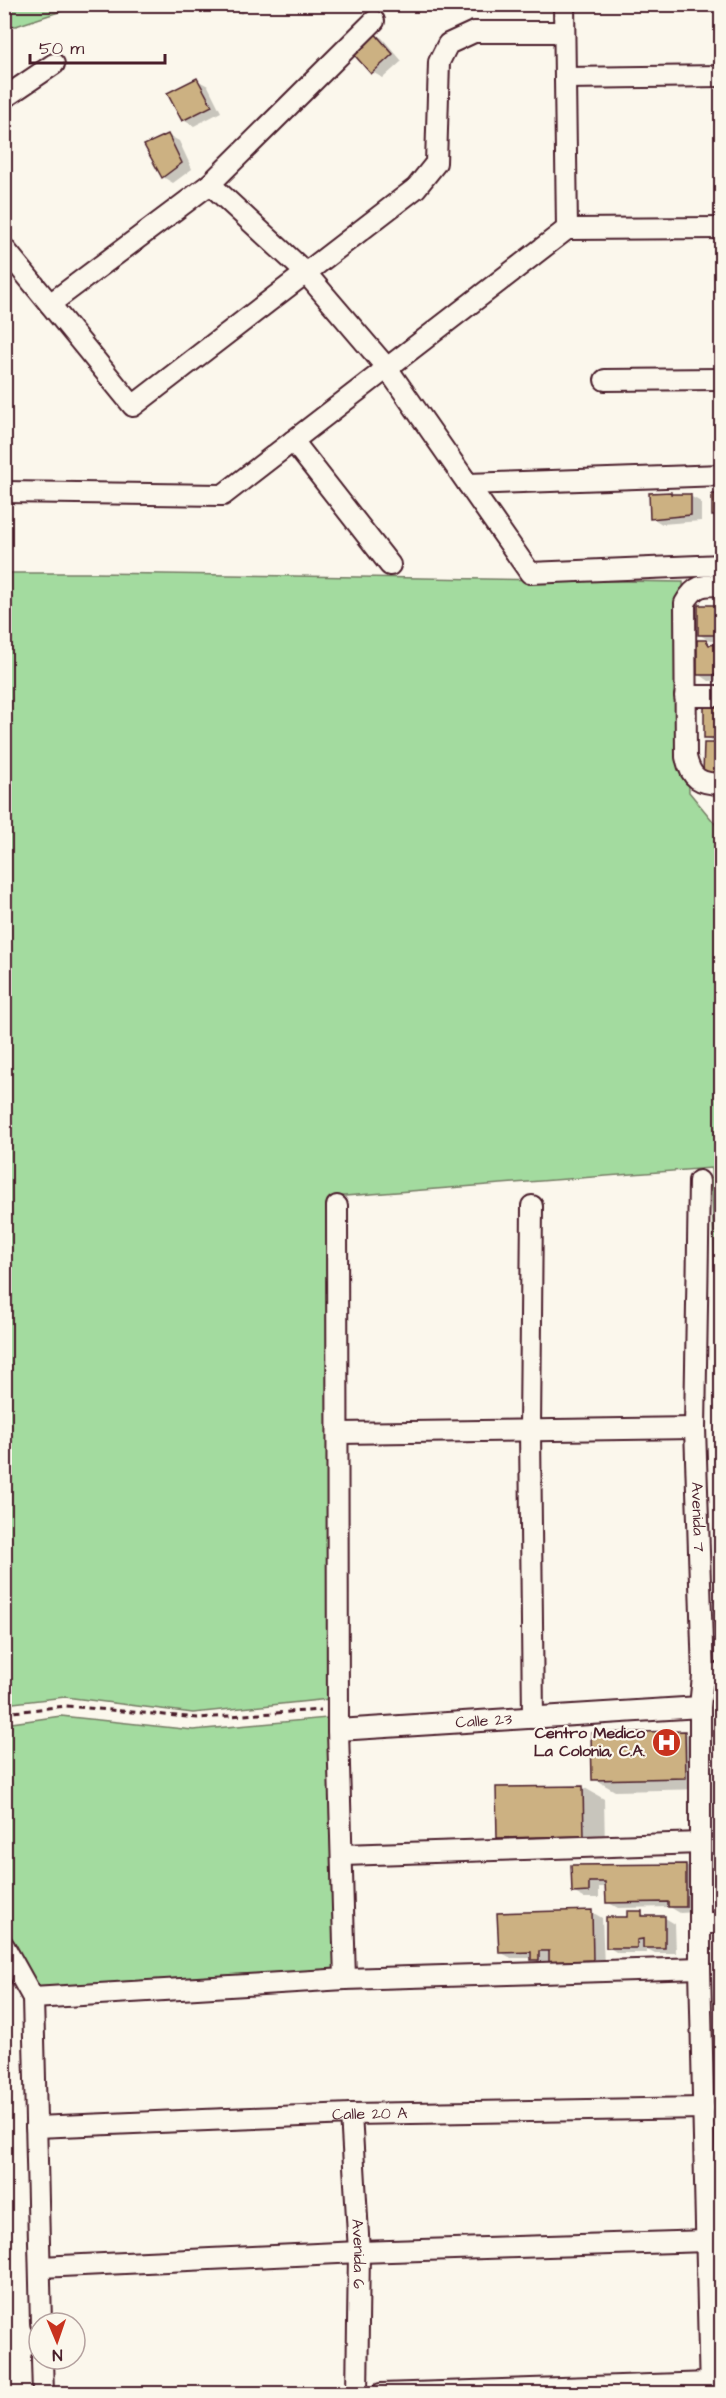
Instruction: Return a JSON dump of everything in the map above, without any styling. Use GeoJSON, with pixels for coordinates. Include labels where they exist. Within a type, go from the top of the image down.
{"type":"FeatureCollection","features":[{"type":"Feature","properties":{"kind":"street"},"geometry":{"type":"LineString","coordinates":[[564,4],[567,229]]}},
{"type":"Feature","properties":{"kind":"street"},"geometry":{"type":"LineString","coordinates":[[50,304],[210,184],[374,21]]}},
{"type":"Feature","properties":{"kind":"street"},"geometry":{"type":"LineString","coordinates":[[8,256],[133,406],[416,188],[436,163],[439,62],[448,44],[474,33],[564,32]]}},
{"type":"Feature","properties":{"kind":"street"},"geometry":{"type":"LineString","coordinates":[[4,98],[54,64]]}},
{"type":"Feature","properties":{"kind":"street"},"geometry":{"type":"LineString","coordinates":[[565,78],[722,76]]}},
{"type":"Feature","properties":{"kind":"street"},"geometry":{"type":"LineString","coordinates":[[210,184],[305,272],[387,368],[530,573],[722,565]]}},
{"type":"Feature","properties":{"kind":"street"},"geometry":{"type":"LineString","coordinates":[[4,492],[223,495],[567,229],[722,228]]}},
{"type":"Feature","properties":{"kind":"street"},"geometry":{"type":"LineString","coordinates":[[605,380],[722,379]]}},
{"type":"Feature","properties":{"kind":"street"},"geometry":{"type":"LineString","coordinates":[[293,441],[390,565]]}},
{"type":"Feature","properties":{"kind":"street"},"geometry":{"type":"LineString","coordinates":[[468,484],[722,475]]}},
{"type":"Feature","properties":{"kind":"street"},"geometry":{"type":"LineString","coordinates":[[722,585],[706,585],[693,590],[685,603],[686,757],[689,771],[707,784],[722,784]]}},
{"type":"Feature","properties":{"kind":"street"},"geometry":{"type":"LineString","coordinates":[[685,696],[722,696]]}},
{"type":"Feature","properties":{"kind":"street","name":"Avenida 7"},"geometry":{"type":"LineString","coordinates":[[699,1181],[695,1428],[712,1675],[700,1707],[699,1843],[704,2108],[712,2230],[710,2388]]}},
{"type":"Feature","properties":{"kind":"street"},"geometry":{"type":"LineString","coordinates":[[337,1206],[338,1730],[345,1980]]}},
{"type":"Feature","properties":{"kind":"street"},"geometry":{"type":"LineString","coordinates":[[532,1206],[530,1430],[533,1718]]}},
{"type":"Feature","properties":{"kind":"street"},"geometry":{"type":"LineString","coordinates":[[339,1433],[695,1428]]}},
{"type":"Feature","properties":{"kind":"street","name":"Calle 23"},"geometry":{"type":"LineString","coordinates":[[338,1730],[700,1707]]}},
{"type":"Feature","properties":{"kind":"street"},"geometry":{"type":"LineString","coordinates":[[343,1855],[699,1843]]}},
{"type":"Feature","properties":{"kind":"street"},"geometry":{"type":"LineString","coordinates":[[700,1923],[722,1923]]}},
{"type":"Feature","properties":{"kind":"street"},"geometry":{"type":"LineString","coordinates":[[4,1946],[33,1998],[41,2311]]}},
{"type":"Feature","properties":{"kind":"street"},"geometry":{"type":"LineString","coordinates":[[33,1998],[345,1980],[700,1968]]}},
{"type":"Feature","properties":{"kind":"street","name":"Calle 20 A"},"geometry":{"type":"LineString","coordinates":[[36,2127],[351,2114],[704,2108]]}},
{"type":"Feature","properties":{"kind":"street","name":"Avenida 6"},"geometry":{"type":"LineString","coordinates":[[351,2114],[359,2252],[357,2394]]}},
{"type":"Feature","properties":{"kind":"street"},"geometry":{"type":"LineString","coordinates":[[40,2267],[359,2252],[712,2230]]}},
{"type":"Feature","properties":{"kind":"street"},"geometry":{"type":"LineString","coordinates":[[42,2371],[43,2394]]}},
{"type":"Feature","properties":{"kind":"street"},"geometry":{"type":"LineString","coordinates":[[381,2394],[710,2388]]}},
{"type":"Feature","properties":{"kind":"path"},"geometry":{"type":"LineString","coordinates":[[4,1713],[66,1706],[198,1718],[338,1708]]}},
{"type":"Feature","properties":{"kind":"green space"},"geometry":{"type":"Polygon","coordinates":[[[4,5],[80,5],[16,26],[5,25],[4,5]]]}},
{"type":"Feature","properties":{"kind":"green space"},"geometry":{"type":"Polygon","coordinates":[[[4,573],[683,582],[689,792],[717,826],[721,862],[721,1301],[716,1301],[711,1168],[332,1197],[329,1699],[193,1713],[65,1697],[5,1704],[4,573]]]}},
{"type":"Feature","properties":{"kind":"green space"},"geometry":{"type":"Polygon","coordinates":[[[61,1716],[193,1730],[327,1718],[334,1969],[36,1987],[5,1924],[5,1724],[61,1716]]]}},
{"type":"Feature","properties":{"kind":"building"},"geometry":{"type":"Polygon","coordinates":[[[372,30],[393,54],[371,74],[350,50],[372,30]]]}},
{"type":"Feature","properties":{"kind":"building"},"geometry":{"type":"Polygon","coordinates":[[[197,78],[212,106],[182,121],[167,93],[197,78]]]}},
{"type":"Feature","properties":{"kind":"building"},"geometry":{"type":"Polygon","coordinates":[[[168,134],[182,163],[162,178],[144,145],[168,134]]]}},
{"type":"Feature","properties":{"kind":"building"},"geometry":{"type":"Polygon","coordinates":[[[671,492],[671,494],[691,494],[691,515],[650,519],[649,493],[671,492]]]}},
{"type":"Feature","properties":{"kind":"building"},"geometry":{"type":"Polygon","coordinates":[[[712,494],[722,494],[722,516],[712,516],[712,494]]]}},
{"type":"Feature","properties":{"kind":"building"},"geometry":{"type":"Polygon","coordinates":[[[698,605],[722,605],[722,675],[697,675],[697,640],[706,640],[709,645],[717,644],[717,635],[698,635],[698,605]]]}},
{"type":"Feature","properties":{"kind":"building"},"geometry":{"type":"Polygon","coordinates":[[[704,707],[722,707],[722,738],[704,738],[704,707]]]}},
{"type":"Feature","properties":{"kind":"building"},"geometry":{"type":"Polygon","coordinates":[[[704,743],[722,743],[722,774],[703,774],[704,743]]]}},
{"type":"Feature","properties":{"kind":"building"},"geometry":{"type":"Polygon","coordinates":[[[685,1731],[686,1778],[592,1780],[591,1733],[685,1731]]]}},
{"type":"Feature","properties":{"kind":"building"},"geometry":{"type":"Polygon","coordinates":[[[583,1786],[584,1836],[497,1838],[496,1787],[583,1786]]]}},
{"type":"Feature","properties":{"kind":"building"},"geometry":{"type":"Polygon","coordinates":[[[686,1864],[686,1907],[668,1907],[668,1902],[606,1903],[605,1882],[589,1882],[589,1892],[572,1893],[571,1865],[686,1864]]]}},
{"type":"Feature","properties":{"kind":"building"},"geometry":{"type":"Polygon","coordinates":[[[592,1910],[593,1960],[549,1962],[549,1951],[539,1951],[539,1960],[531,1960],[531,1952],[499,1953],[497,1913],[592,1910]]]}},
{"type":"Feature","properties":{"kind":"building"},"geometry":{"type":"Polygon","coordinates":[[[627,1911],[642,1911],[642,1916],[665,1916],[665,1948],[643,1948],[643,1939],[637,1940],[637,1948],[606,1948],[606,1917],[627,1917],[627,1911]]]}},
{"type":"Feature","properties":{"kind":"place","name":"Centro Medico La Colonia, C.A."},"geometry":{"type":"Point","coordinates":[666,1742]}}]}
